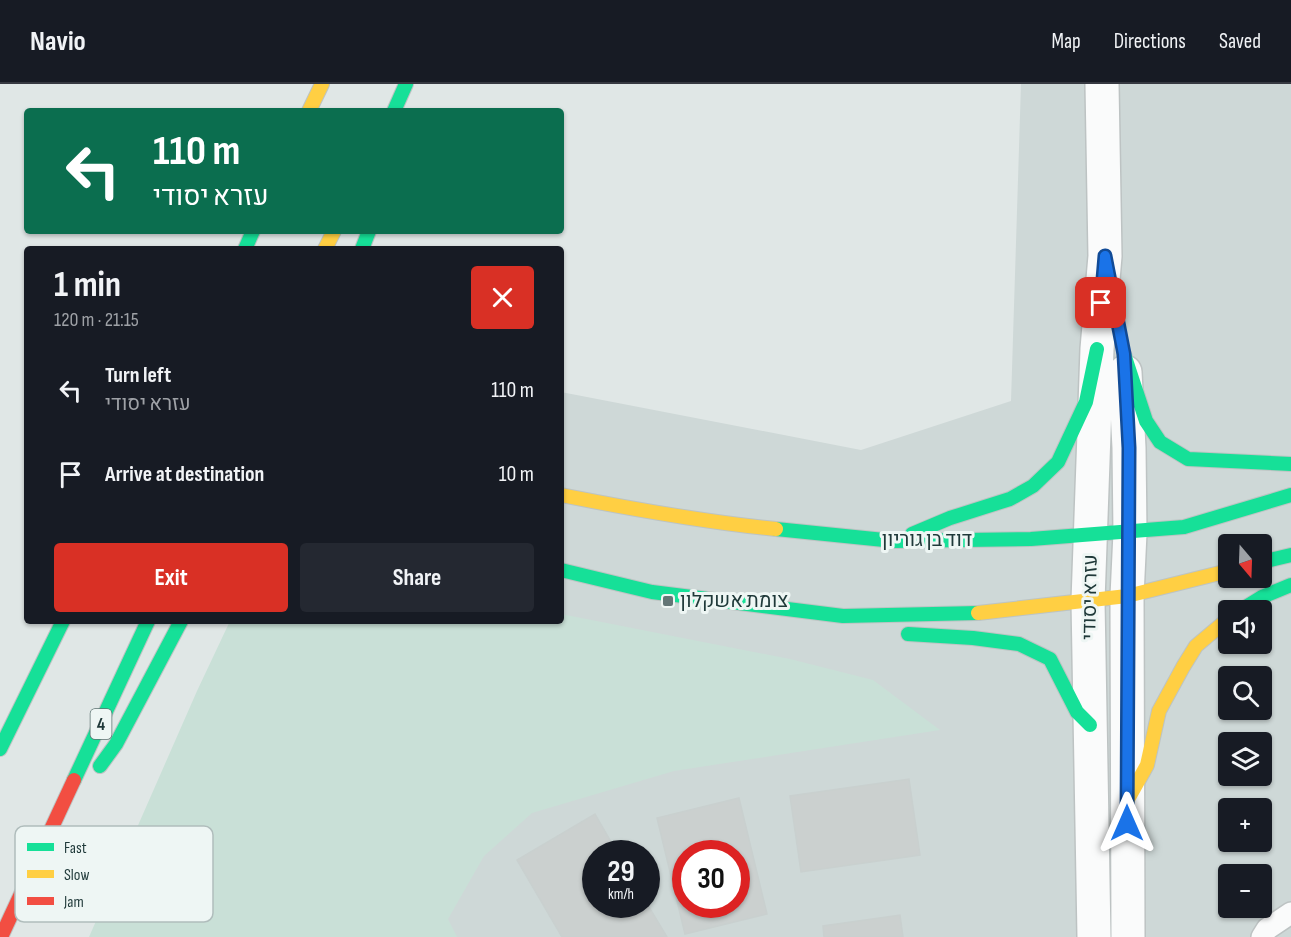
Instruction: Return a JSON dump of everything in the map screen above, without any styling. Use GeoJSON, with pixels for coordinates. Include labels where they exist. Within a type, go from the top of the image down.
{"type":"FeatureCollection","features":[{"type":"Feature","properties":{"kind":"main road"},"geometry":{"type":"LineString","coordinates":[[310,108],[322,84]]}},
{"type":"Feature","properties":{"kind":"main road"},"geometry":{"type":"LineString","coordinates":[[395,108],[406,84]]}},
{"type":"Feature","properties":{"kind":"main road"},"geometry":{"type":"LineString","coordinates":[[1110,351],[1146,421],[1160,442],[1188,459],[1291,464]]}},
{"type":"Feature","properties":{"kind":"main road"},"geometry":{"type":"LineString","coordinates":[[894,541],[950,518],[1010,499],[1033,486],[1058,462],[1110,351]]}},
{"type":"Feature","properties":{"kind":"main road","name":"דוד בן גוריון"},"geometry":{"type":"LineString","coordinates":[[564,496],[727,524],[894,541],[1031,539],[1184,527],[1291,495]]}},
{"type":"Feature","properties":{"kind":"main road"},"geometry":{"type":"LineString","coordinates":[[1272,560],[1291,555]]}},
{"type":"Feature","properties":{"kind":"main road"},"geometry":{"type":"LineString","coordinates":[[564,571],[652,591],[760,607],[843,616],[985,613],[1127,596],[1218,573]]}},
{"type":"Feature","properties":{"kind":"main road"},"geometry":{"type":"LineString","coordinates":[[1257,600],[1291,585]]}},
{"type":"Feature","properties":{"kind":"main road"},"geometry":{"type":"LineString","coordinates":[[843,616],[892,632],[1019,644],[1050,659],[1077,712],[1090,725]]}},
{"type":"Feature","properties":{"kind":"main road"},"geometry":{"type":"LineString","coordinates":[[0,749],[62,624]]}},
{"type":"Feature","properties":{"kind":"main road","name":"4"},"geometry":{"type":"LineString","coordinates":[[53,826],[147,624]]}},
{"type":"Feature","properties":{"kind":"main road"},"geometry":{"type":"LineString","coordinates":[[54,826],[116,744],[179,624]]}},
{"type":"Feature","properties":{"kind":"main road"},"geometry":{"type":"LineString","coordinates":[[1127,801],[1147,765],[1160,711],[1196,646],[1218,626]]}},
{"type":"Feature","properties":{"kind":"main road","name":"4"},"geometry":{"type":"LineString","coordinates":[[1,937],[15,907]]}},
{"type":"Feature","properties":{"kind":"street","name":"עזרא יסודי"},"geometry":{"type":"LineString","coordinates":[[1102,84],[1105,256],[1110,351],[1129,448],[1128,937]]}},
{"type":"Feature","properties":{"kind":"street","name":"עזרא יסודי"},"geometry":{"type":"LineString","coordinates":[[1094,937],[1088,601],[1091,535],[1110,351]]}},
{"type":"Feature","properties":{"kind":"lane"},"geometry":{"type":"LineString","coordinates":[[1262,937],[1267,929],[1291,913]]}},
{"type":"Feature","properties":{"kind":"shaded area"},"geometry":{"type":"Polygon","coordinates":[[[1021,84],[1291,84],[1291,937],[202,937],[558,624],[564,624],[564,393],[861,450],[1011,401],[1021,84]]]}},
{"type":"Feature","properties":{"kind":"green space"},"geometry":{"type":"Polygon","coordinates":[[[564,615],[790,659],[873,680],[940,730],[674,771],[532,813],[484,856],[448,919],[457,937],[89,937],[96,922],[213,922],[213,826],[138,826],[229,624],[564,624],[564,615]]]}},
{"type":"Feature","properties":{"kind":"building"},"geometry":{"type":"Polygon","coordinates":[[[909,779],[920,855],[801,872],[790,796],[909,779]]]}},
{"type":"Feature","properties":{"kind":"building"},"geometry":{"type":"Polygon","coordinates":[[[739,798],[749,840],[672,840],[672,880],[657,818],[739,798]]]}},
{"type":"Feature","properties":{"kind":"building"},"geometry":{"type":"Polygon","coordinates":[[[595,814],[610,840],[582,840],[582,918],[656,918],[667,937],[562,937],[517,860],[595,814]]]}},
{"type":"Feature","properties":{"kind":"building"},"geometry":{"type":"Polygon","coordinates":[[[750,844],[767,914],[685,934],[681,918],[750,918],[750,844]]]}},
{"type":"Feature","properties":{"kind":"building"},"geometry":{"type":"Polygon","coordinates":[[[900,915],[903,937],[824,937],[823,926],[900,915]]]}},
{"type":"Feature","properties":{"kind":"traffic: fast"},"geometry":{"type":"LineString","coordinates":[[395,108],[406,84]]}},
{"type":"Feature","properties":{"kind":"traffic: fast"},"geometry":{"type":"LineString","coordinates":[[246,246],[252,234]]}},
{"type":"Feature","properties":{"kind":"traffic: fast"},"geometry":{"type":"LineString","coordinates":[[363,246],[368,234]]}},
{"type":"Feature","properties":{"kind":"traffic: fast"},"geometry":{"type":"LineString","coordinates":[[912,534],[950,518],[1010,499],[1033,486],[1058,462],[1086,402],[1097,349]]}},
{"type":"Feature","properties":{"kind":"traffic: fast"},"geometry":{"type":"LineString","coordinates":[[1124,354],[1146,421],[1160,442],[1188,459],[1291,464]]}},
{"type":"Feature","properties":{"kind":"traffic: fast"},"geometry":{"type":"LineString","coordinates":[[776,529],[894,541],[1031,539],[1184,527],[1291,495]]}},
{"type":"Feature","properties":{"kind":"traffic: fast"},"geometry":{"type":"LineString","coordinates":[[1272,560],[1291,555]]}},
{"type":"Feature","properties":{"kind":"traffic: fast"},"geometry":{"type":"LineString","coordinates":[[564,571],[652,592],[843,616],[978,613]]}},
{"type":"Feature","properties":{"kind":"traffic: fast"},"geometry":{"type":"LineString","coordinates":[[1257,600],[1291,585]]}},
{"type":"Feature","properties":{"kind":"traffic: fast"},"geometry":{"type":"LineString","coordinates":[[0,749],[62,624]]}},
{"type":"Feature","properties":{"kind":"traffic: fast"},"geometry":{"type":"LineString","coordinates":[[74,780],[147,624]]}},
{"type":"Feature","properties":{"kind":"traffic: fast"},"geometry":{"type":"LineString","coordinates":[[100,766],[116,744],[179,624]]}},
{"type":"Feature","properties":{"kind":"traffic: fast"},"geometry":{"type":"LineString","coordinates":[[908,634],[973,638],[1019,644],[1050,659],[1077,712],[1090,725]]}},
{"type":"Feature","properties":{"kind":"traffic: slow"},"geometry":{"type":"LineString","coordinates":[[310,108],[322,84]]}},
{"type":"Feature","properties":{"kind":"traffic: slow"},"geometry":{"type":"LineString","coordinates":[[326,246],[332,234]]}},
{"type":"Feature","properties":{"kind":"traffic: slow"},"geometry":{"type":"LineString","coordinates":[[564,496],[668,515],[776,529]]}},
{"type":"Feature","properties":{"kind":"traffic: slow"},"geometry":{"type":"LineString","coordinates":[[978,613],[1127,596],[1218,573]]}},
{"type":"Feature","properties":{"kind":"traffic: slow"},"geometry":{"type":"LineString","coordinates":[[1127,801],[1147,765],[1159,711],[1196,646],[1218,627]]}},
{"type":"Feature","properties":{"kind":"traffic: jam"},"geometry":{"type":"LineString","coordinates":[[53,826],[74,780]]}},
{"type":"Feature","properties":{"kind":"traffic: jam"},"geometry":{"type":"LineString","coordinates":[[1,937],[15,907]]}},
{"type":"Feature","properties":{"kind":"place","name":"צומת אשקלון"},"geometry":{"type":"Point","coordinates":[668,601]}},
{"type":"Feature","properties":{"kind":"route"},"geometry":{"type":"LineString","coordinates":[[1101,303],[1105,256],[1124,354],[1129,448],[1127,823]]}}]}
